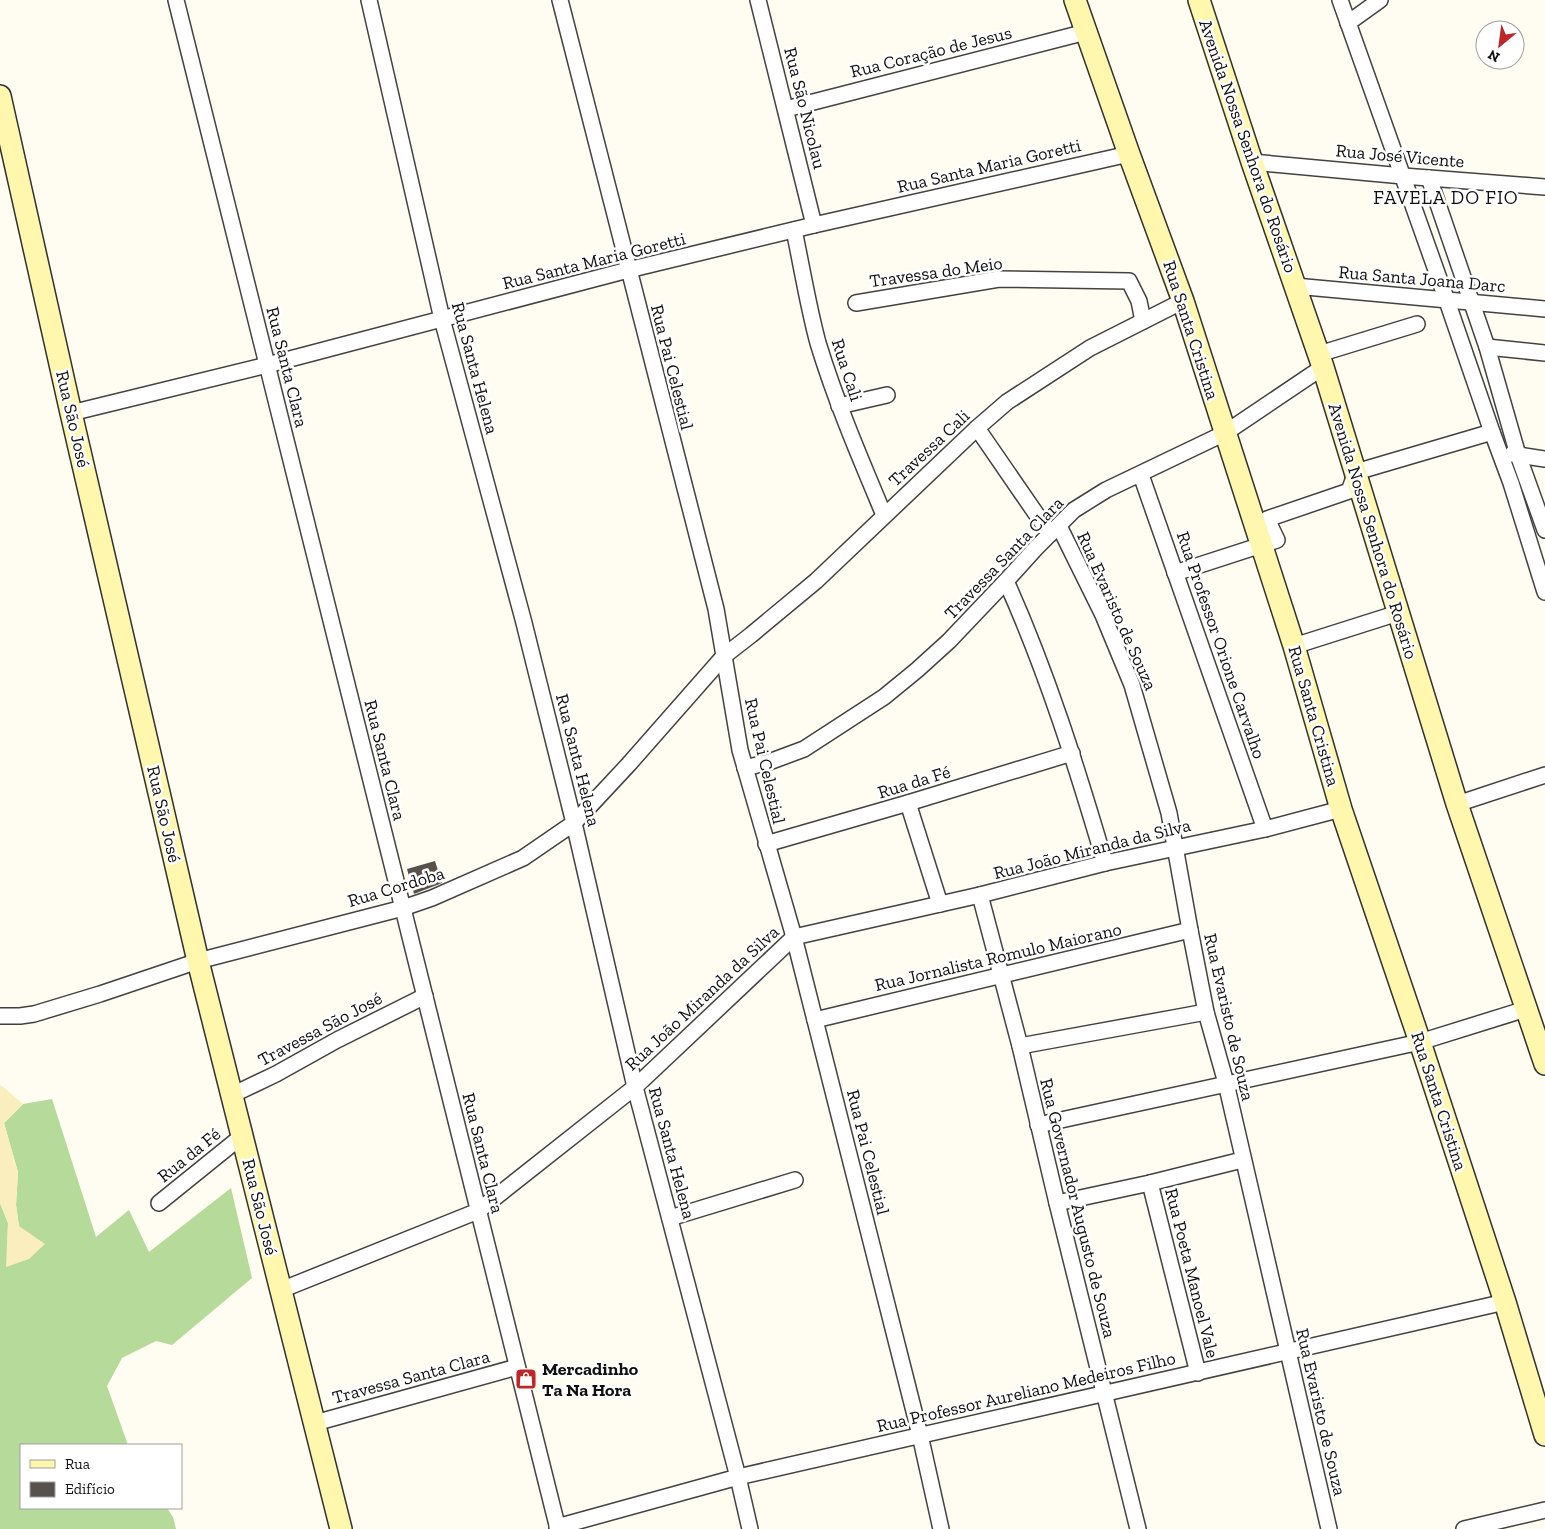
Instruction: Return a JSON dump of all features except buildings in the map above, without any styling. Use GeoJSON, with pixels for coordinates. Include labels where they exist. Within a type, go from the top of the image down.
{"type":"FeatureCollection","features":[{"type":"Feature","properties":{"kind":"main road","name":"Rua Santa Cristina"},"geometry":{"type":"LineString","coordinates":[[1075,0],[1183,302],[1294,646],[1341,809],[1420,1042],[1545,1435]]}},
{"type":"Feature","properties":{"kind":"main road","name":"Avenida Nossa Senhora do Rosário"},"geometry":{"type":"LineString","coordinates":[[1199,0],[1252,162],[1321,360],[1457,804],[1545,1064]]}},
{"type":"Feature","properties":{"kind":"main road","name":"Rua São José"},"geometry":{"type":"LineString","coordinates":[[0,96],[71,413],[198,961],[341,1529]]}},
{"type":"Feature","properties":{"kind":"street","name":"Rua Santa Clara"},"geometry":{"type":"LineString","coordinates":[[176,0],[557,1528]]}},
{"type":"Feature","properties":{"kind":"street","name":"Rua Santa Helena"},"geometry":{"type":"LineString","coordinates":[[369,0],[442,319],[523,619],[574,823],[635,1087],[750,1529]]}},
{"type":"Feature","properties":{"kind":"street","name":"Rua Pai Celestial"},"geometry":{"type":"LineString","coordinates":[[560,0],[716,609],[740,750],[794,937],[920,1435],[941,1529]]}},
{"type":"Feature","properties":{"kind":"street","name":"Rua São Nicolau"},"geometry":{"type":"LineString","coordinates":[[758,0],[814,225]]}},
{"type":"Feature","properties":{"kind":"street"},"geometry":{"type":"LineString","coordinates":[[1340,0],[1448,300],[1511,483],[1545,592]]}},
{"type":"Feature","properties":{"kind":"street"},"geometry":{"type":"LineString","coordinates":[[1348,23],[1380,0]]}},
{"type":"Feature","properties":{"kind":"street","name":"Rua Coração de Jesus"},"geometry":{"type":"LineString","coordinates":[[786,109],[1086,32]]}},
{"type":"Feature","properties":{"kind":"street","name":"Rua Santa Maria Goretti"},"geometry":{"type":"LineString","coordinates":[[71,413],[267,365],[628,270],[814,225],[1129,154]]}},
{"type":"Feature","properties":{"kind":"street","name":"Rua José Vicente"},"geometry":{"type":"LineString","coordinates":[[1252,162],[1403,176],[1545,186]]}},
{"type":"Feature","properties":{"kind":"street"},"geometry":{"type":"LineString","coordinates":[[1428,178],[1487,346],[1518,455],[1538,486],[1545,530]]}},
{"type":"Feature","properties":{"kind":"street","name":"Rua Cali"},"geometry":{"type":"LineString","coordinates":[[794,230],[818,341],[839,406],[884,515]]}},
{"type":"Feature","properties":{"kind":"street","name":"Travessa do Meio"},"geometry":{"type":"LineString","coordinates":[[856,303],[999,279],[1129,281],[1139,301],[1143,321]]}},
{"type":"Feature","properties":{"kind":"street","name":"Rua Santa Joana Darc"},"geometry":{"type":"LineString","coordinates":[[1296,286],[1545,308]]}},
{"type":"Feature","properties":{"kind":"street","name":"Travessa Cali"},"geometry":{"type":"LineString","coordinates":[[724,656],[751,636],[816,581],[884,515],[1007,402],[1090,348],[1183,302]]}},
{"type":"Feature","properties":{"kind":"street","name":"Travessa Santa Clara"},"geometry":{"type":"LineString","coordinates":[[745,768],[769,762],[804,749],[884,696],[917,670],[949,640],[1074,510],[1106,490],[1224,433],[1321,360],[1417,324]]}},
{"type":"Feature","properties":{"kind":"street"},"geometry":{"type":"LineString","coordinates":[[1487,346],[1545,353]]}},
{"type":"Feature","properties":{"kind":"street"},"geometry":{"type":"LineString","coordinates":[[839,406],[887,395]]}},
{"type":"Feature","properties":{"kind":"street","name":"Rua Evaristo de Souza"},"geometry":{"type":"LineString","coordinates":[[978,428],[1055,530],[1103,615],[1132,685],[1169,813],[1206,1012],[1226,1083],[1242,1160],[1329,1529]]}},
{"type":"Feature","properties":{"kind":"street"},"geometry":{"type":"LineString","coordinates":[[1175,573],[1277,540],[1267,519],[1349,491],[1356,472],[1492,432]]}},
{"type":"Feature","properties":{"kind":"street"},"geometry":{"type":"LineString","coordinates":[[1500,452],[1545,459]]}},
{"type":"Feature","properties":{"kind":"street","name":"Rua Professor Orione Carvalho"},"geometry":{"type":"LineString","coordinates":[[1140,474],[1265,829]]}},
{"type":"Feature","properties":{"kind":"street"},"geometry":{"type":"LineString","coordinates":[[1511,483],[1538,486]]}},
{"type":"Feature","properties":{"kind":"street"},"geometry":{"type":"LineString","coordinates":[[1006,582],[1021,614],[1072,753],[1105,863]]}},
{"type":"Feature","properties":{"kind":"street"},"geometry":{"type":"LineString","coordinates":[[1294,646],[1398,613]]}},
{"type":"Feature","properties":{"kind":"street","name":"Rua Cordoba"},"geometry":{"type":"LineString","coordinates":[[0,1016],[34,1014],[198,961],[403,908],[432,898],[523,858],[574,823],[724,656]]}},
{"type":"Feature","properties":{"kind":"street","name":"Rua da Fé"},"geometry":{"type":"LineString","coordinates":[[766,844],[908,804],[1072,753]]}},
{"type":"Feature","properties":{"kind":"street"},"geometry":{"type":"LineString","coordinates":[[1457,804],[1545,775]]}},
{"type":"Feature","properties":{"kind":"street"},"geometry":{"type":"LineString","coordinates":[[908,804],[940,904]]}},
{"type":"Feature","properties":{"kind":"street","name":"Rua João Miranda da Silva"},"geometry":{"type":"LineString","coordinates":[[281,1290],[478,1211],[635,1087],[794,937],[980,896],[1105,863],[1265,829],[1341,809]]}},
{"type":"Feature","properties":{"kind":"street","name":"Rua Governador Augusto de Souza"},"geometry":{"type":"LineString","coordinates":[[980,896],[1020,1046],[1057,1204],[1138,1529]]}},
{"type":"Feature","properties":{"kind":"street","name":"Rua Jornalista Romulo Maiorano"},"geometry":{"type":"LineString","coordinates":[[815,1020],[1190,930]]}},
{"type":"Feature","properties":{"kind":"street","name":"Travessa São José"},"geometry":{"type":"LineString","coordinates":[[232,1095],[425,996]]}},
{"type":"Feature","properties":{"kind":"street"},"geometry":{"type":"LineString","coordinates":[[1038,1125],[1420,1042],[1526,1010]]}},
{"type":"Feature","properties":{"kind":"street"},"geometry":{"type":"LineString","coordinates":[[1020,1046],[1206,1012]]}},
{"type":"Feature","properties":{"kind":"street","name":"Rua da Fé"},"geometry":{"type":"LineString","coordinates":[[159,1203],[242,1136]]}},
{"type":"Feature","properties":{"kind":"street"},"geometry":{"type":"LineString","coordinates":[[1057,1204],[1242,1160]]}},
{"type":"Feature","properties":{"kind":"street"},"geometry":{"type":"LineString","coordinates":[[670,1218],[795,1180]]}},
{"type":"Feature","properties":{"kind":"street","name":"Rua Poeta Manoel Vale"},"geometry":{"type":"LineString","coordinates":[[1150,1183],[1198,1373]]}},
{"type":"Feature","properties":{"kind":"street","name":"Rua Professor Aureliano Medeiros Filho"},"geometry":{"type":"LineString","coordinates":[[557,1528],[738,1477],[1504,1302]]}},
{"type":"Feature","properties":{"kind":"street","name":"Travessa Santa Clara"},"geometry":{"type":"LineString","coordinates":[[315,1423],[517,1367]]}},
{"type":"Feature","properties":{"kind":"street"},"geometry":{"type":"LineString","coordinates":[[1464,1529],[1545,1510]]}},
{"type":"Feature","properties":{"kind":"green space"},"geometry":{"type":"Polygon","coordinates":[[[52,1099],[96,1237],[129,1210],[149,1252],[231,1188],[252,1278],[172,1345],[156,1341],[122,1358],[107,1386],[128,1444],[20,1444],[20,1509],[168,1509],[173,1517],[176,1529],[0,1529],[0,1203],[8,1223],[7,1267],[19,1226],[16,1205],[18,1172],[4,1123],[23,1104],[52,1099]]]}},
{"type":"Feature","properties":{"kind":"sand"},"geometry":{"type":"Polygon","coordinates":[[[0,1085],[23,1104],[4,1123],[18,1172],[16,1205],[19,1226],[45,1244],[29,1259],[6,1267],[8,1223],[0,1203],[0,1085]]]}},
{"type":"Feature","properties":{"kind":"place","name":"Mercadinho Ta Na Hora"},"geometry":{"type":"Point","coordinates":[526,1379]}},
{"type":"Feature","properties":{"kind":"district","name":"FAVELA DO FIO"},"geometry":{"type":"Point","coordinates":[1446,197]}}]}
